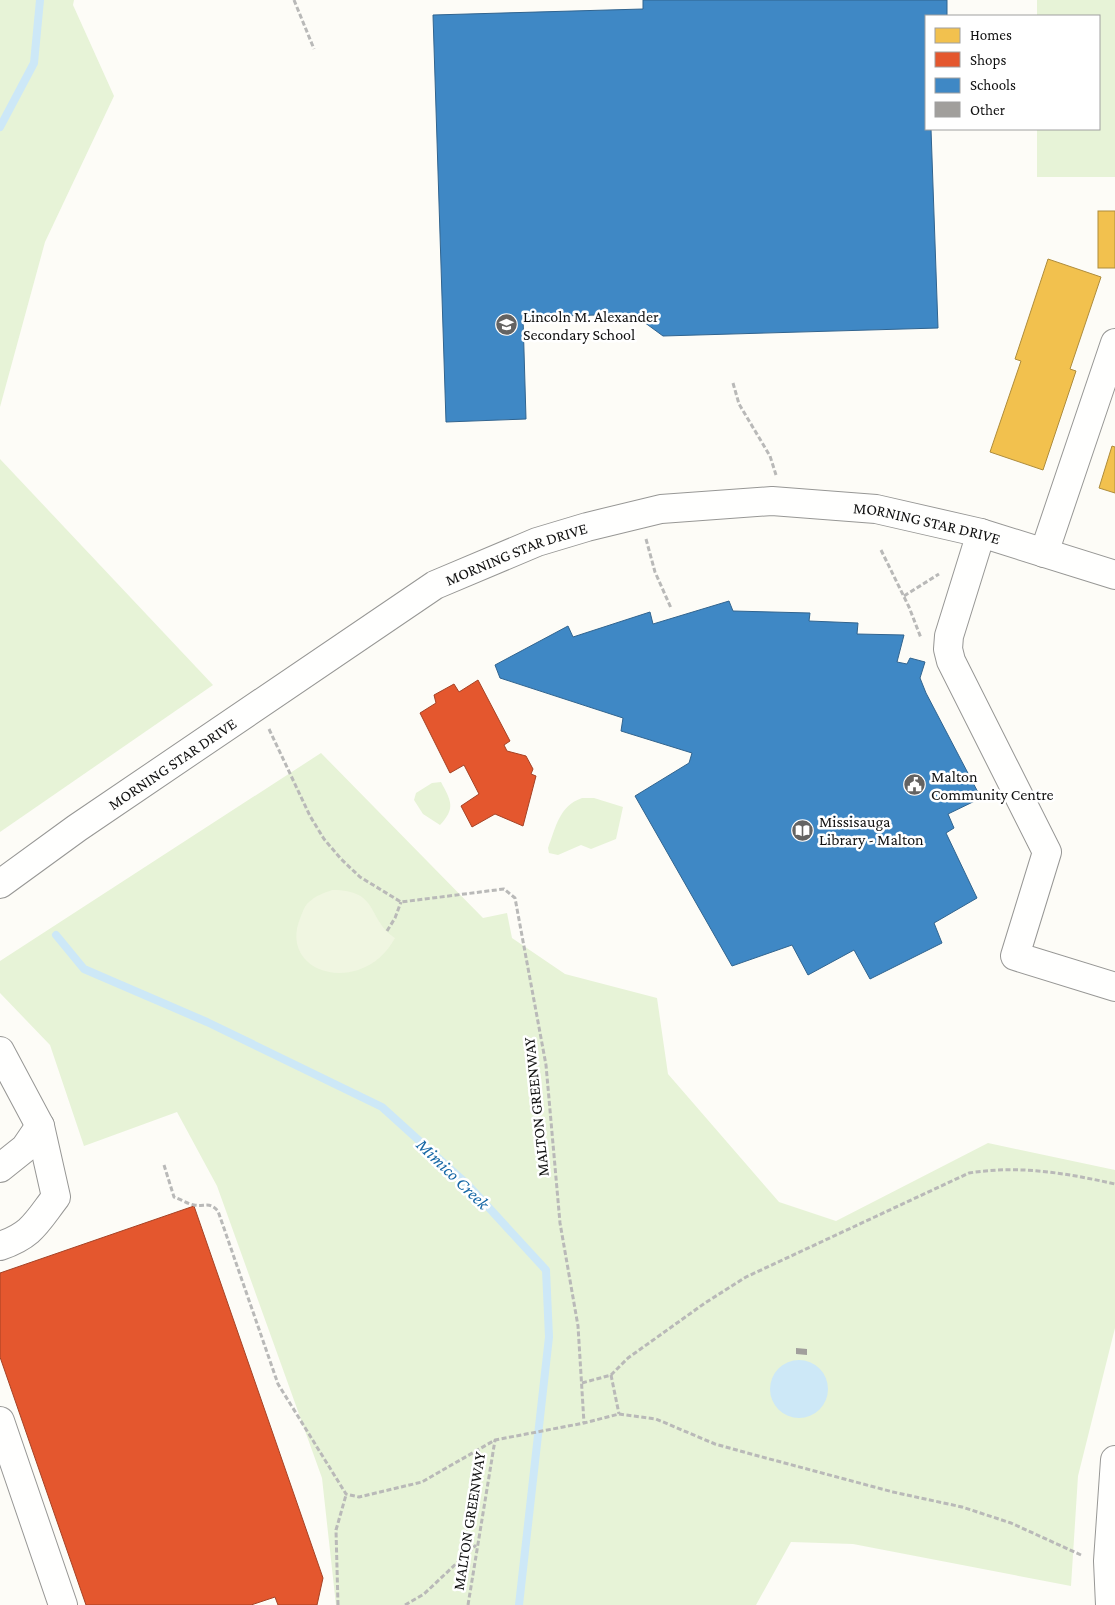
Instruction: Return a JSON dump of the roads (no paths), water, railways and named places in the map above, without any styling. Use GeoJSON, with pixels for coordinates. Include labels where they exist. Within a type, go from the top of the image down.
{"type":"FeatureCollection","features":[{"type":"Feature","properties":{"kind":"street"},"geometry":{"type":"LineString","coordinates":[[1044,552],[1115,343]]}},
{"type":"Feature","properties":{"kind":"street","name":"MORNING STAR DRIVE"},"geometry":{"type":"LineString","coordinates":[[0,884],[77,828],[435,585],[538,542],[587,526],[661,509],[781,502],[876,509],[981,533],[1115,575]]}},
{"type":"Feature","properties":{"kind":"street"},"geometry":{"type":"LineString","coordinates":[[981,533],[949,636],[948,649],[951,660],[1047,852],[1015,956],[1115,987]]}},
{"type":"Feature","properties":{"kind":"street"},"geometry":{"type":"LineString","coordinates":[[0,1051],[40,1126],[56,1198],[34,1227],[20,1239],[0,1246]]}},
{"type":"Feature","properties":{"kind":"street"},"geometry":{"type":"LineString","coordinates":[[0,1168],[25,1148],[40,1126]]}},
{"type":"Feature","properties":{"kind":"street"},"geometry":{"type":"LineString","coordinates":[[0,1421],[63,1605]]}},
{"type":"Feature","properties":{"kind":"street"},"geometry":{"type":"LineString","coordinates":[[1110,1605],[1108,1561],[1115,1460]]}},
{"type":"Feature","properties":{"kind":"water"},"geometry":{"type":"Polygon","coordinates":[[[793,1360],[805,1360],[820,1368],[828,1383],[828,1395],[820,1410],[805,1418],[793,1418],[778,1410],[770,1395],[770,1383],[778,1368],[793,1360]]]}},
{"type":"Feature","properties":{"kind":"waterway","name":"Mimico Creek"},"geometry":{"type":"LineString","coordinates":[[0,127],[34,63],[40,0]]}},
{"type":"Feature","properties":{"kind":"waterway","name":"Mimico Creek"},"geometry":{"type":"LineString","coordinates":[[56,935],[84,969],[207,1022],[382,1107],[468,1185],[546,1270],[549,1337],[519,1605]]}},
{"type":"Feature","properties":{"kind":"place","name":"Lincoln M. Alexander Secondary School"},"geometry":{"type":"Point","coordinates":[507,325]}},
{"type":"Feature","properties":{"kind":"place","name":"Malton Community Centre"},"geometry":{"type":"Point","coordinates":[915,785]}},
{"type":"Feature","properties":{"kind":"place","name":"Missisauga Library - Malton"},"geometry":{"type":"Point","coordinates":[803,830]}}]}
